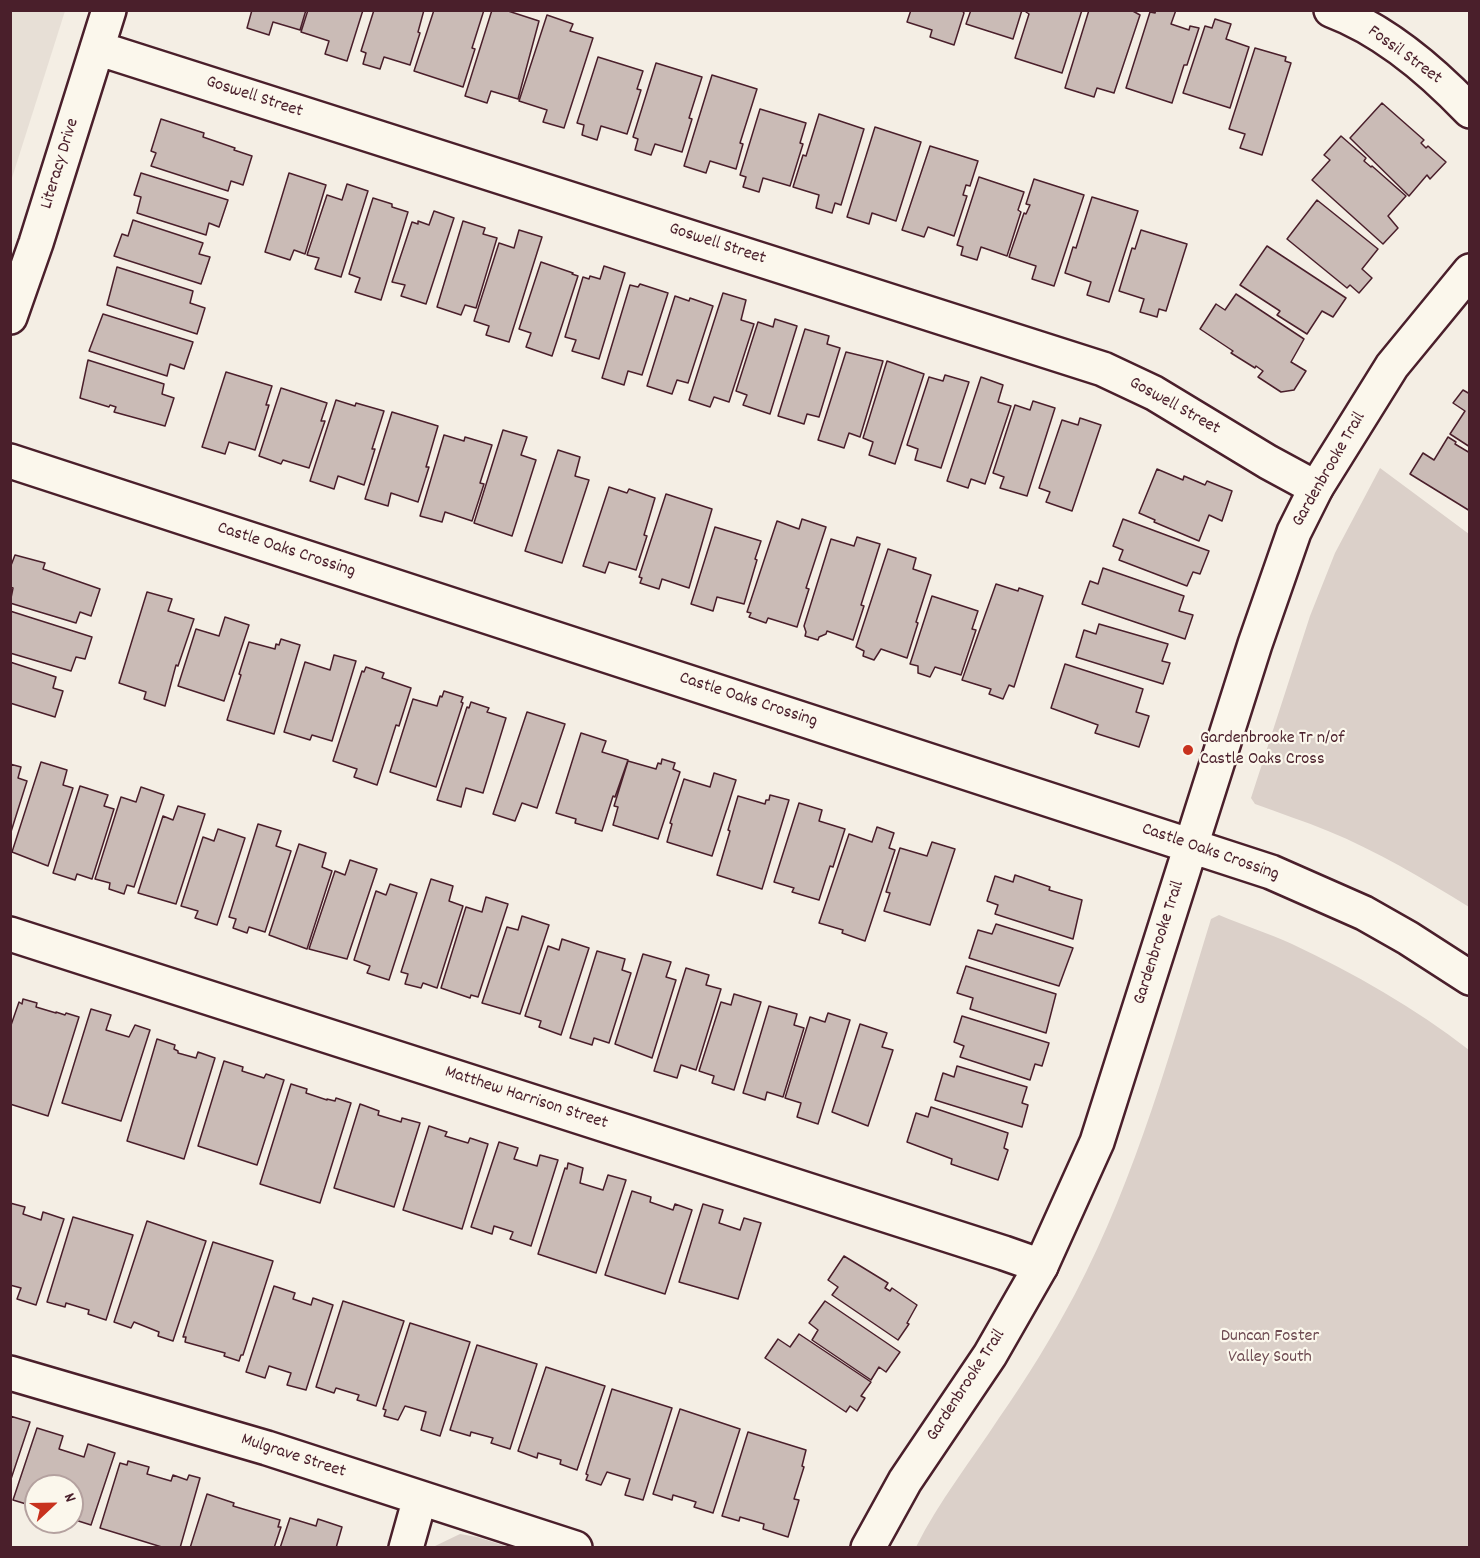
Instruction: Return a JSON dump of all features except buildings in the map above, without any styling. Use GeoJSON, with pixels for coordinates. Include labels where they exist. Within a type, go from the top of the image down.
{"type":"FeatureCollection","features":[{"type":"Feature","properties":{"kind":"street","name":"Literacy Drive"},"geometry":{"type":"LineString","coordinates":[[10,317],[36,243],[109,10]]}},
{"type":"Feature","properties":{"kind":"street","name":"Fossil Street"},"geometry":{"type":"LineString","coordinates":[[1331,10],[1397,46],[1447,87],[1470,111]]}},
{"type":"Feature","properties":{"kind":"street","name":"Goswell Street"},"geometry":{"type":"LineString","coordinates":[[97,48],[1103,369],[1154,393],[1268,462],[1316,488]]}},
{"type":"Feature","properties":{"kind":"street","name":"Gardenbrooke Trail"},"geometry":{"type":"LineString","coordinates":[[868,1548],[905,1481],[990,1355],[1041,1266],[1097,1143],[1255,644],[1294,532],[1316,488],[1392,366],[1470,271]]}},
{"type":"Feature","properties":{"kind":"street","name":"Castle Oaks Crossing"},"geometry":{"type":"LineString","coordinates":[[10,461],[1270,872],[1364,913],[1470,978]]}},
{"type":"Feature","properties":{"kind":"street","name":"Matthew Harrison Street"},"geometry":{"type":"LineString","coordinates":[[10,934],[1041,1266]]}},
{"type":"Feature","properties":{"kind":"street","name":"Mulgrave Street"},"geometry":{"type":"LineString","coordinates":[[10,1372],[267,1448],[574,1548]]}},
{"type":"Feature","properties":{"kind":"street"},"geometry":{"type":"LineString","coordinates":[[406,1548],[420,1498]]}},
{"type":"Feature","properties":{"kind":"shaded area"},"geometry":{"type":"Polygon","coordinates":[[[11,11],[65,11],[11,181],[11,11]]]}},
{"type":"Feature","properties":{"kind":"green space"},"geometry":{"type":"Polygon","coordinates":[[[1380,468],[1469,534],[1469,907],[1364,847],[1319,827],[1255,804],[1251,798],[1310,616],[1335,553],[1380,468]]]}},
{"type":"Feature","properties":{"kind":"green space","name":"Duncan Foster Valley South"},"geometry":{"type":"Polygon","coordinates":[[[1219,915],[1283,940],[1338,967],[1384,992],[1469,1050],[1469,1547],[916,1547],[945,1497],[1039,1357],[1075,1294],[1097,1249],[1152,1110],[1211,919],[1219,915]]]}},
{"type":"Feature","properties":{"kind":"green space"},"geometry":{"type":"Polygon","coordinates":[[[460,1534],[477,1537],[509,1547],[433,1547],[460,1534]]]}},
{"type":"Feature","properties":{"kind":"place","name":"Gardenbrooke Tr n/of Castle Oaks Cross"},"geometry":{"type":"Point","coordinates":[1188,750]}}]}
